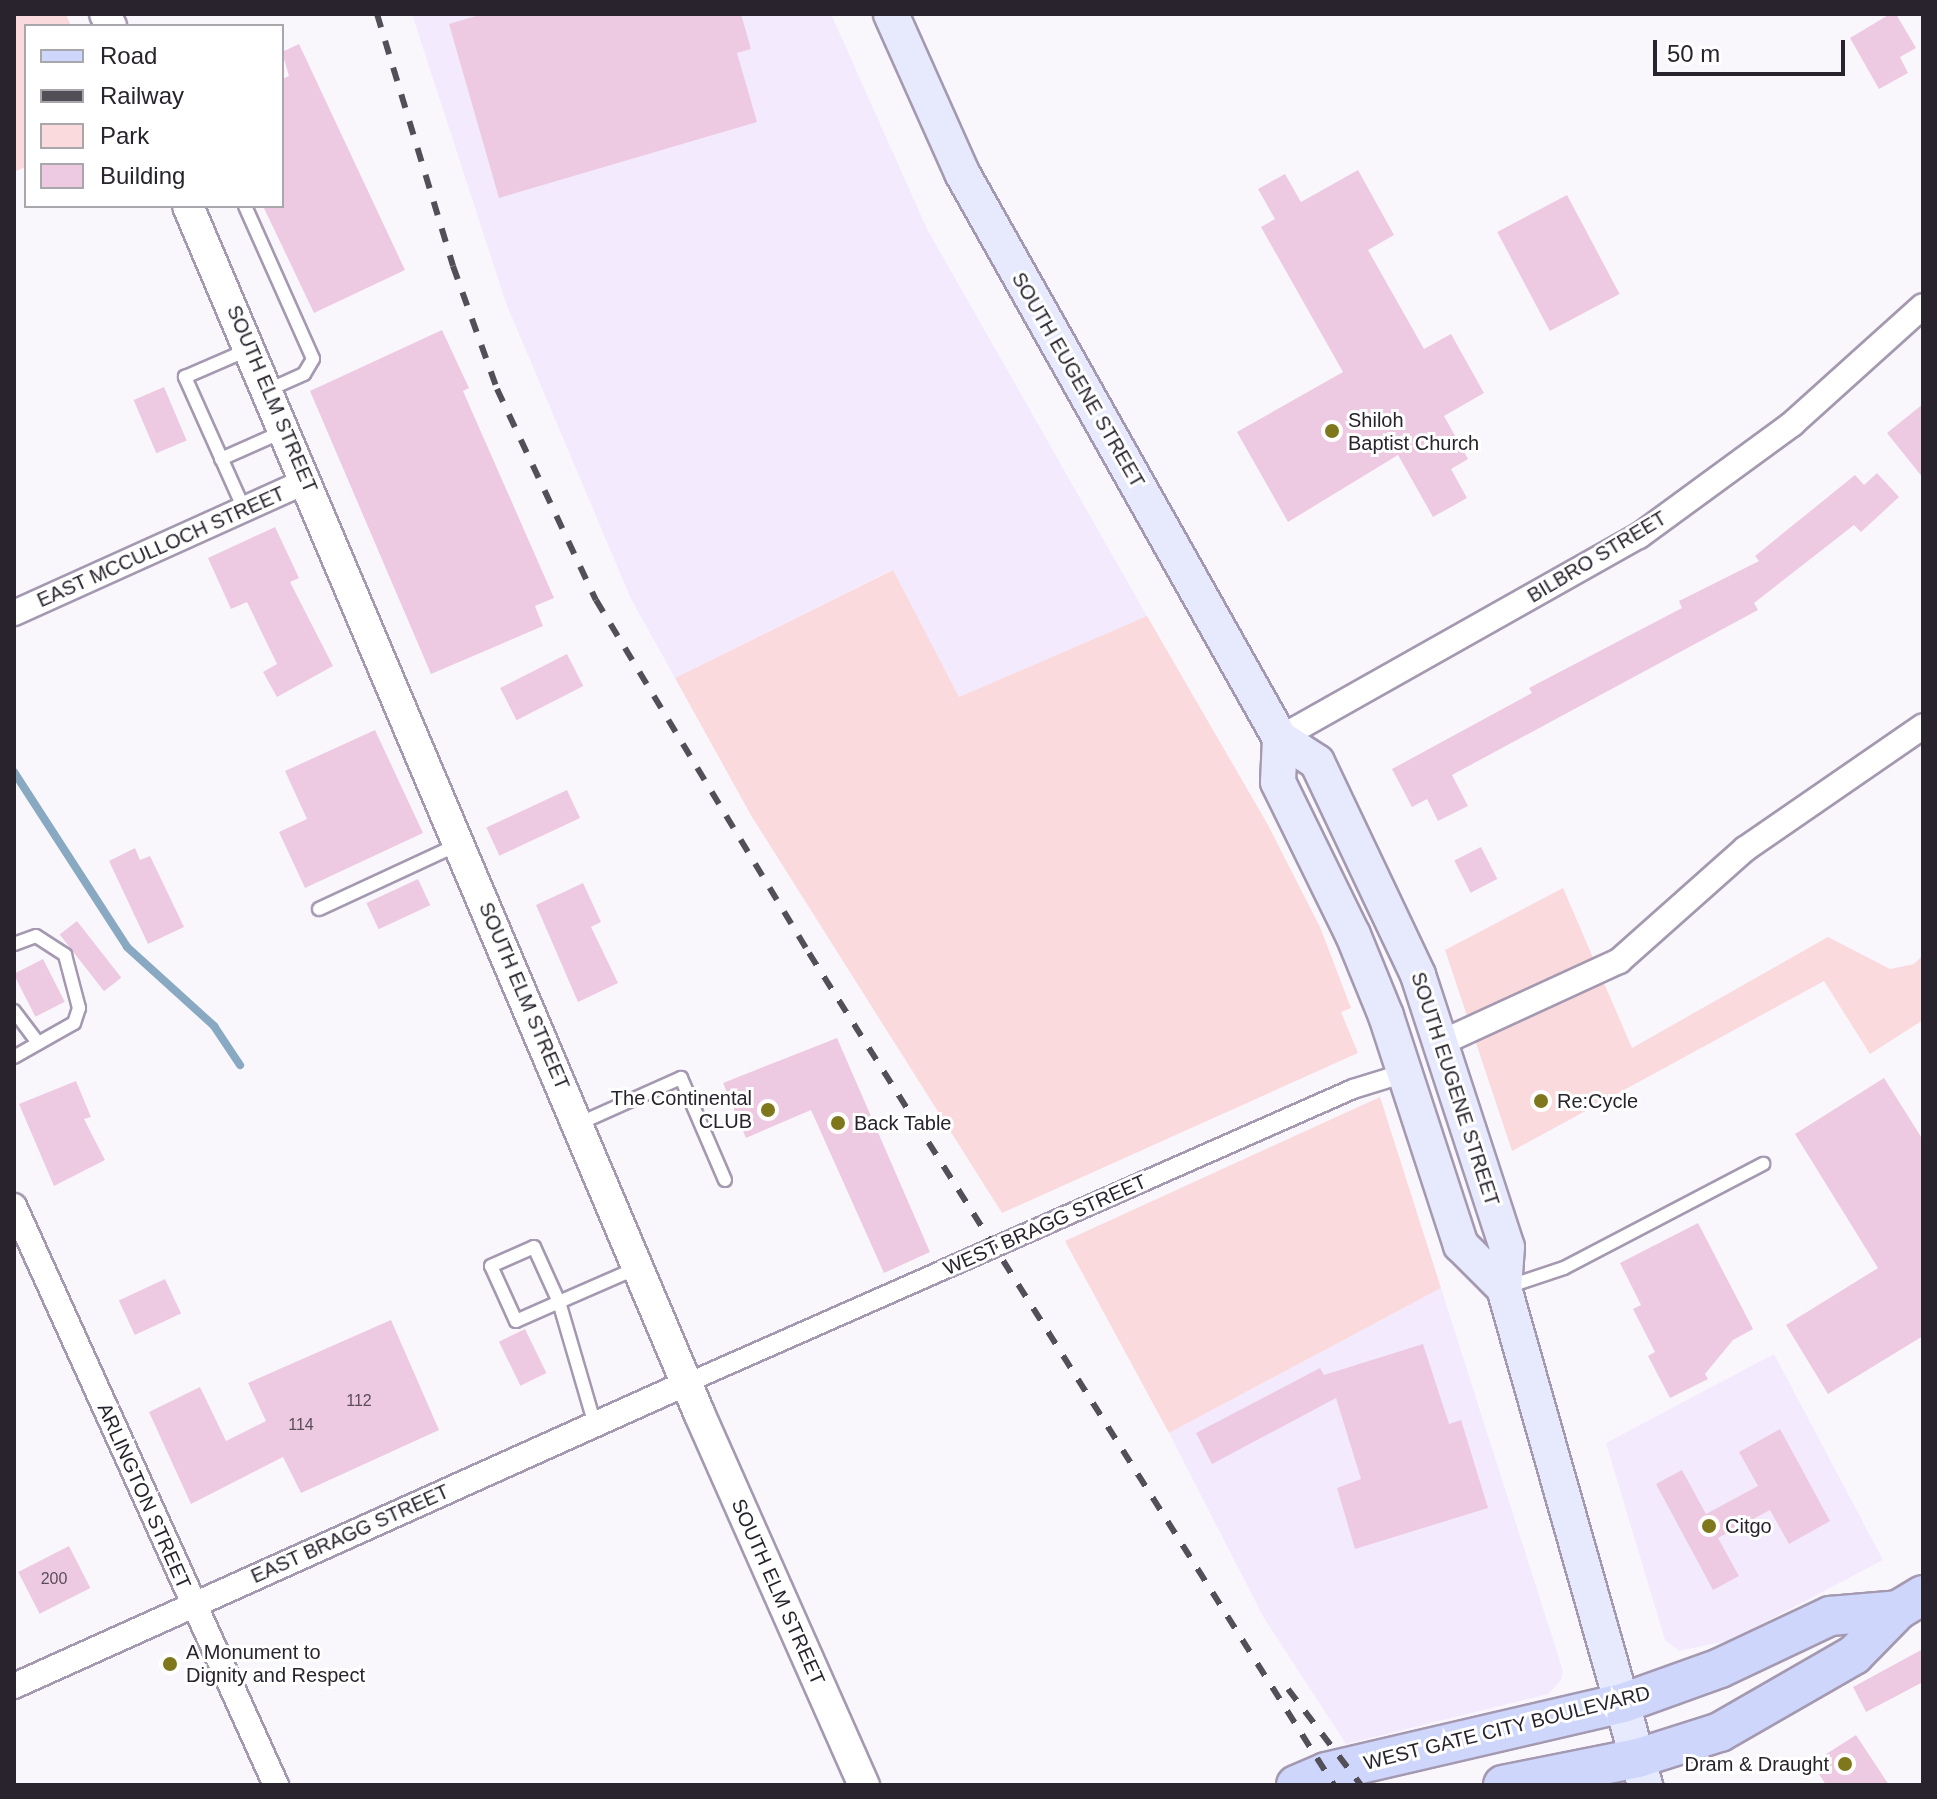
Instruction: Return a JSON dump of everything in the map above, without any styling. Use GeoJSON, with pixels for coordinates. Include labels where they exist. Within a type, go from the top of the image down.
{"type":"FeatureCollection","features":[{"type":"Feature","properties":{"kind":"main road","name":"SOUTH EUGENE STREET"},"geometry":{"type":"LineString","coordinates":[[891,14],[962,173],[1280,738],[1317,762],[1383,895],[1443,1042],[1507,1247],[1504,1288],[1642,1772]]}},
{"type":"Feature","properties":{"kind":"main road","name":"SOUTH EUGENE STREET"},"geometry":{"type":"LineString","coordinates":[[1280,738],[1278,782],[1353,935],[1405,1073],[1461,1245],[1504,1288]]}},
{"type":"Feature","properties":{"kind":"main road","name":"WEST GATE CITY BOULEVARD"},"geometry":{"type":"LineString","coordinates":[[1296,1785],[1326,1772],[1623,1703],[1720,1668],[1830,1616],[1910,1602]]}},
{"type":"Feature","properties":{"kind":"main road","name":"WEST GATE CITY BOULEVARD"},"geometry":{"type":"LineString","coordinates":[[1503,1785],[1642,1772],[1772,1705],[1854,1655],[1910,1602]]}},
{"type":"Feature","properties":{"kind":"street","name":"SOUTH ELM STREET"},"geometry":{"type":"LineString","coordinates":[[189,208],[687,1383],[864,1785]]}},
{"type":"Feature","properties":{"kind":"street","name":"BILBRO STREET"},"geometry":{"type":"LineString","coordinates":[[1280,738],[1639,536],[1792,424],[1923,306]]}},
{"type":"Feature","properties":{"kind":"street","name":"EAST MCCULLOCH STREET"},"geometry":{"type":"LineString","coordinates":[[14,613],[307,481]]}},
{"type":"Feature","properties":{"kind":"street"},"geometry":{"type":"LineString","coordinates":[[1443,1042],[1619,961],[1745,849],[1923,726]]}},
{"type":"Feature","properties":{"kind":"street","name":"WEST BRAGG STREET"},"geometry":{"type":"LineString","coordinates":[[687,1383],[1353,1089],[1405,1073]]}},
{"type":"Feature","properties":{"kind":"street","name":"ARLINGTON STREET"},"geometry":{"type":"LineString","coordinates":[[14,1206],[276,1785]]}},
{"type":"Feature","properties":{"kind":"street","name":"EAST BRAGG STREET"},"geometry":{"type":"LineString","coordinates":[[14,1686],[687,1383]]}},
{"type":"Feature","properties":{"kind":"lane"},"geometry":{"type":"LineString","coordinates":[[246,208],[313,359],[304,374],[268,390]]}},
{"type":"Feature","properties":{"kind":"lane"},"geometry":{"type":"LineString","coordinates":[[244,509],[185,377],[250,349]]}},
{"type":"Feature","properties":{"kind":"lane"},"geometry":{"type":"LineString","coordinates":[[221,459],[285,430]]}},
{"type":"Feature","properties":{"kind":"lane"},"geometry":{"type":"LineString","coordinates":[[319,909],[460,843]]}},
{"type":"Feature","properties":{"kind":"lane"},"geometry":{"type":"LineString","coordinates":[[14,944],[36,936],[50,942],[65,955],[79,994],[74,1023],[14,1057]]}},
{"type":"Feature","properties":{"kind":"lane"},"geometry":{"type":"LineString","coordinates":[[14,1011],[38,1043]]}},
{"type":"Feature","properties":{"kind":"lane"},"geometry":{"type":"LineString","coordinates":[[578,1124],[681,1078],[725,1180]]}},
{"type":"Feature","properties":{"kind":"lane"},"geometry":{"type":"LineString","coordinates":[[1504,1288],[1564,1268],[1763,1164]]}},
{"type":"Feature","properties":{"kind":"lane"},"geometry":{"type":"LineString","coordinates":[[595,1425],[559,1302],[534,1247],[491,1266],[516,1321],[559,1302],[638,1268]]}},
{"type":"Feature","properties":{"kind":"shaded area"},"geometry":{"type":"Polygon","coordinates":[[[412,14],[831,14],[927,229],[1147,616],[959,697],[892,570],[675,678],[631,599],[506,303],[412,14]]]}},
{"type":"Feature","properties":{"kind":"shaded area"},"geometry":{"type":"Polygon","coordinates":[[[1441,1288],[1563,1671],[1561,1680],[1548,1694],[1346,1744],[1264,1618],[1169,1433],[1441,1288]]]}},
{"type":"Feature","properties":{"kind":"shaded area"},"geometry":{"type":"Polygon","coordinates":[[[1774,1354],[1883,1560],[1731,1640],[1679,1651],[1665,1640],[1606,1443],[1774,1354]]]}},
{"type":"Feature","properties":{"kind":"green space"},"geometry":{"type":"Polygon","coordinates":[[[14,14],[66,14],[70,24],[24,24],[24,168],[14,172],[14,14]]]}},
{"type":"Feature","properties":{"kind":"green space"},"geometry":{"type":"Polygon","coordinates":[[[893,570],[959,697],[1147,616],[1268,825],[1320,927],[1351,1008],[1341,1012],[1358,1053],[1002,1213],[752,817],[675,678],[893,570]]]}},
{"type":"Feature","properties":{"kind":"green space"},"geometry":{"type":"Polygon","coordinates":[[[1563,888],[1632,1048],[1828,937],[1890,969],[1914,964],[1923,955],[1923,1020],[1870,1054],[1824,981],[1512,1151],[1445,950],[1563,888]]]}},
{"type":"Feature","properties":{"kind":"green space"},"geometry":{"type":"Polygon","coordinates":[[[1380,1097],[1441,1288],[1169,1433],[1065,1241],[1380,1097]]]}},
{"type":"Feature","properties":{"kind":"building"},"geometry":{"type":"Polygon","coordinates":[[[483,14],[741,14],[751,49],[737,53],[757,122],[499,198],[449,24],[483,14]]]}},
{"type":"Feature","properties":{"kind":"building"},"geometry":{"type":"Polygon","coordinates":[[[1890,14],[1896,14],[1916,48],[1900,57],[1908,73],[1879,89],[1850,38],[1890,14]]]}},
{"type":"Feature","properties":{"kind":"building"},"geometry":{"type":"Polygon","coordinates":[[[299,44],[405,270],[314,313],[264,208],[284,208],[284,78],[289,76],[284,51],[299,44]]]}},
{"type":"Feature","properties":{"kind":"building"},"geometry":{"type":"Polygon","coordinates":[[[1358,170],[1394,235],[1368,250],[1424,349],[1451,334],[1484,393],[1444,416],[1468,459],[1451,469],[1467,498],[1433,517],[1398,455],[1288,522],[1237,432],[1343,372],[1261,227],[1275,219],[1258,189],[1285,174],[1301,202],[1358,170]]]}},
{"type":"Feature","properties":{"kind":"building"},"geometry":{"type":"Polygon","coordinates":[[[1567,195],[1620,294],[1550,331],[1497,232],[1567,195]]]}},
{"type":"Feature","properties":{"kind":"building"},"geometry":{"type":"Polygon","coordinates":[[[442,330],[469,388],[463,391],[554,598],[535,606],[543,626],[431,674],[310,391],[442,330]]]}},
{"type":"Feature","properties":{"kind":"building"},"geometry":{"type":"Polygon","coordinates":[[[164,387],[187,440],[156,453],[134,400],[164,387]]]}},
{"type":"Feature","properties":{"kind":"building"},"geometry":{"type":"Polygon","coordinates":[[[1923,404],[1923,478],[1887,433],[1923,404]]]}},
{"type":"Feature","properties":{"kind":"building"},"geometry":{"type":"Polygon","coordinates":[[[1877,473],[1899,497],[1861,532],[1854,525],[1754,603],[1758,610],[1452,775],[1468,806],[1438,821],[1427,799],[1412,807],[1392,769],[1532,693],[1529,688],[1682,608],[1679,601],[1759,561],[1755,556],[1855,475],[1864,485],[1877,473]]]}},
{"type":"Feature","properties":{"kind":"building"},"geometry":{"type":"Polygon","coordinates":[[[275,527],[299,578],[290,582],[333,666],[277,697],[263,672],[277,664],[247,602],[231,609],[208,558],[275,527]]]}},
{"type":"Feature","properties":{"kind":"building"},"geometry":{"type":"Polygon","coordinates":[[[567,654],[583,686],[517,720],[500,688],[567,654]]]}},
{"type":"Feature","properties":{"kind":"building"},"geometry":{"type":"Polygon","coordinates":[[[375,730],[423,833],[305,888],[279,832],[307,819],[285,771],[375,730]]]}},
{"type":"Feature","properties":{"kind":"building"},"geometry":{"type":"Polygon","coordinates":[[[567,790],[580,818],[499,856],[486,828],[567,790]]]}},
{"type":"Feature","properties":{"kind":"building"},"geometry":{"type":"Polygon","coordinates":[[[1481,847],[1497,879],[1471,893],[1454,861],[1481,847]]]}},
{"type":"Feature","properties":{"kind":"building"},"geometry":{"type":"Polygon","coordinates":[[[135,848],[140,860],[150,856],[184,927],[148,944],[109,861],[135,848]]]}},
{"type":"Feature","properties":{"kind":"building"},"geometry":{"type":"Polygon","coordinates":[[[418,879],[430,905],[379,929],[366,903],[418,879]]]}},
{"type":"Feature","properties":{"kind":"building"},"geometry":{"type":"Polygon","coordinates":[[[583,883],[601,922],[591,927],[618,983],[578,1002],[536,905],[583,883]]]}},
{"type":"Feature","properties":{"kind":"building"},"geometry":{"type":"Polygon","coordinates":[[[77,921],[121,978],[104,991],[60,935],[77,921]]]}},
{"type":"Feature","properties":{"kind":"building"},"geometry":{"type":"Polygon","coordinates":[[[43,959],[65,1002],[35,1017],[14,974],[43,959]]]}},
{"type":"Feature","properties":{"kind":"building"},"geometry":{"type":"Polygon","coordinates":[[[837,1038],[930,1252],[884,1273],[811,1110],[746,1138],[723,1083],[837,1038]]]}},
{"type":"Feature","properties":{"kind":"building"},"geometry":{"type":"Polygon","coordinates":[[[1884,1078],[1923,1140],[1923,1336],[1828,1394],[1786,1325],[1878,1268],[1795,1134],[1884,1078]]]}},
{"type":"Feature","properties":{"kind":"building"},"geometry":{"type":"Polygon","coordinates":[[[76,1081],[91,1117],[84,1119],[105,1160],[54,1186],[19,1104],[76,1081]]]}},
{"type":"Feature","properties":{"kind":"building"},"geometry":{"type":"Polygon","coordinates":[[[1698,1223],[1753,1329],[1733,1340],[1705,1374],[1708,1379],[1670,1398],[1648,1356],[1655,1352],[1633,1309],[1641,1305],[1620,1263],[1698,1223]]]}},
{"type":"Feature","properties":{"kind":"building"},"geometry":{"type":"Polygon","coordinates":[[[165,1279],[181,1313],[135,1335],[119,1301],[165,1279]]]}},
{"type":"Feature","properties":{"kind":"building"},"geometry":{"type":"Polygon","coordinates":[[[391,1320],[439,1430],[301,1493],[283,1457],[191,1504],[149,1412],[200,1387],[226,1441],[266,1421],[248,1383],[391,1320]]]}},
{"type":"Feature","properties":{"kind":"building"},"geometry":{"type":"Polygon","coordinates":[[[525,1329],[546,1373],[520,1386],[499,1342],[525,1329]]]}},
{"type":"Feature","properties":{"kind":"building"},"geometry":{"type":"Polygon","coordinates":[[[1423,1344],[1449,1424],[1461,1420],[1488,1508],[1355,1549],[1337,1488],[1361,1479],[1336,1398],[1212,1464],[1196,1433],[1320,1368],[1324,1375],[1423,1344]]]}},
{"type":"Feature","properties":{"kind":"building"},"geometry":{"type":"Polygon","coordinates":[[[1780,1429],[1830,1521],[1789,1544],[1770,1510],[1718,1538],[1739,1576],[1713,1590],[1656,1484],[1682,1470],[1706,1514],[1758,1486],[1739,1452],[1780,1429]]]}},
{"type":"Feature","properties":{"kind":"building"},"geometry":{"type":"Polygon","coordinates":[[[69,1546],[90,1588],[40,1614],[18,1572],[69,1546]]]}},
{"type":"Feature","properties":{"kind":"building"},"geometry":{"type":"Polygon","coordinates":[[[1923,1649],[1923,1682],[1866,1712],[1853,1687],[1923,1649]]]}},
{"type":"Feature","properties":{"kind":"building"},"geometry":{"type":"Polygon","coordinates":[[[1856,1735],[1889,1785],[1826,1785],[1812,1763],[1856,1735]]]}},
{"type":"Feature","properties":{"kind":"waterway"},"geometry":{"type":"LineString","coordinates":[[14,772],[127,947],[214,1026],[240,1065]]}},
{"type":"Feature","properties":{"kind":"railway"},"geometry":{"type":"LineString","coordinates":[[377,14],[453,266],[497,389],[596,600],[809,953],[1334,1785]]}},
{"type":"Feature","properties":{"kind":"railway"},"geometry":{"type":"LineString","coordinates":[[1288,1689],[1361,1785]]}},
{"type":"Feature","properties":{"kind":"place","name":"Shiloh Baptist Church"},"geometry":{"type":"Point","coordinates":[1332,431]}},
{"type":"Feature","properties":{"kind":"place","name":"Re:Cycle"},"geometry":{"type":"Point","coordinates":[1541,1101]}},
{"type":"Feature","properties":{"kind":"place","name":"The Continental CLUB"},"geometry":{"type":"Point","coordinates":[768,1110]}},
{"type":"Feature","properties":{"kind":"place","name":"Back Table"},"geometry":{"type":"Point","coordinates":[838,1123]}},
{"type":"Feature","properties":{"kind":"place","name":"Citgo"},"geometry":{"type":"Point","coordinates":[1709,1526]}},
{"type":"Feature","properties":{"kind":"place","name":"A Monument to Dignity and Respect"},"geometry":{"type":"Point","coordinates":[170,1664]}},
{"type":"Feature","properties":{"kind":"place","name":"Dram & Draught"},"geometry":{"type":"Point","coordinates":[1845,1764]}}]}
